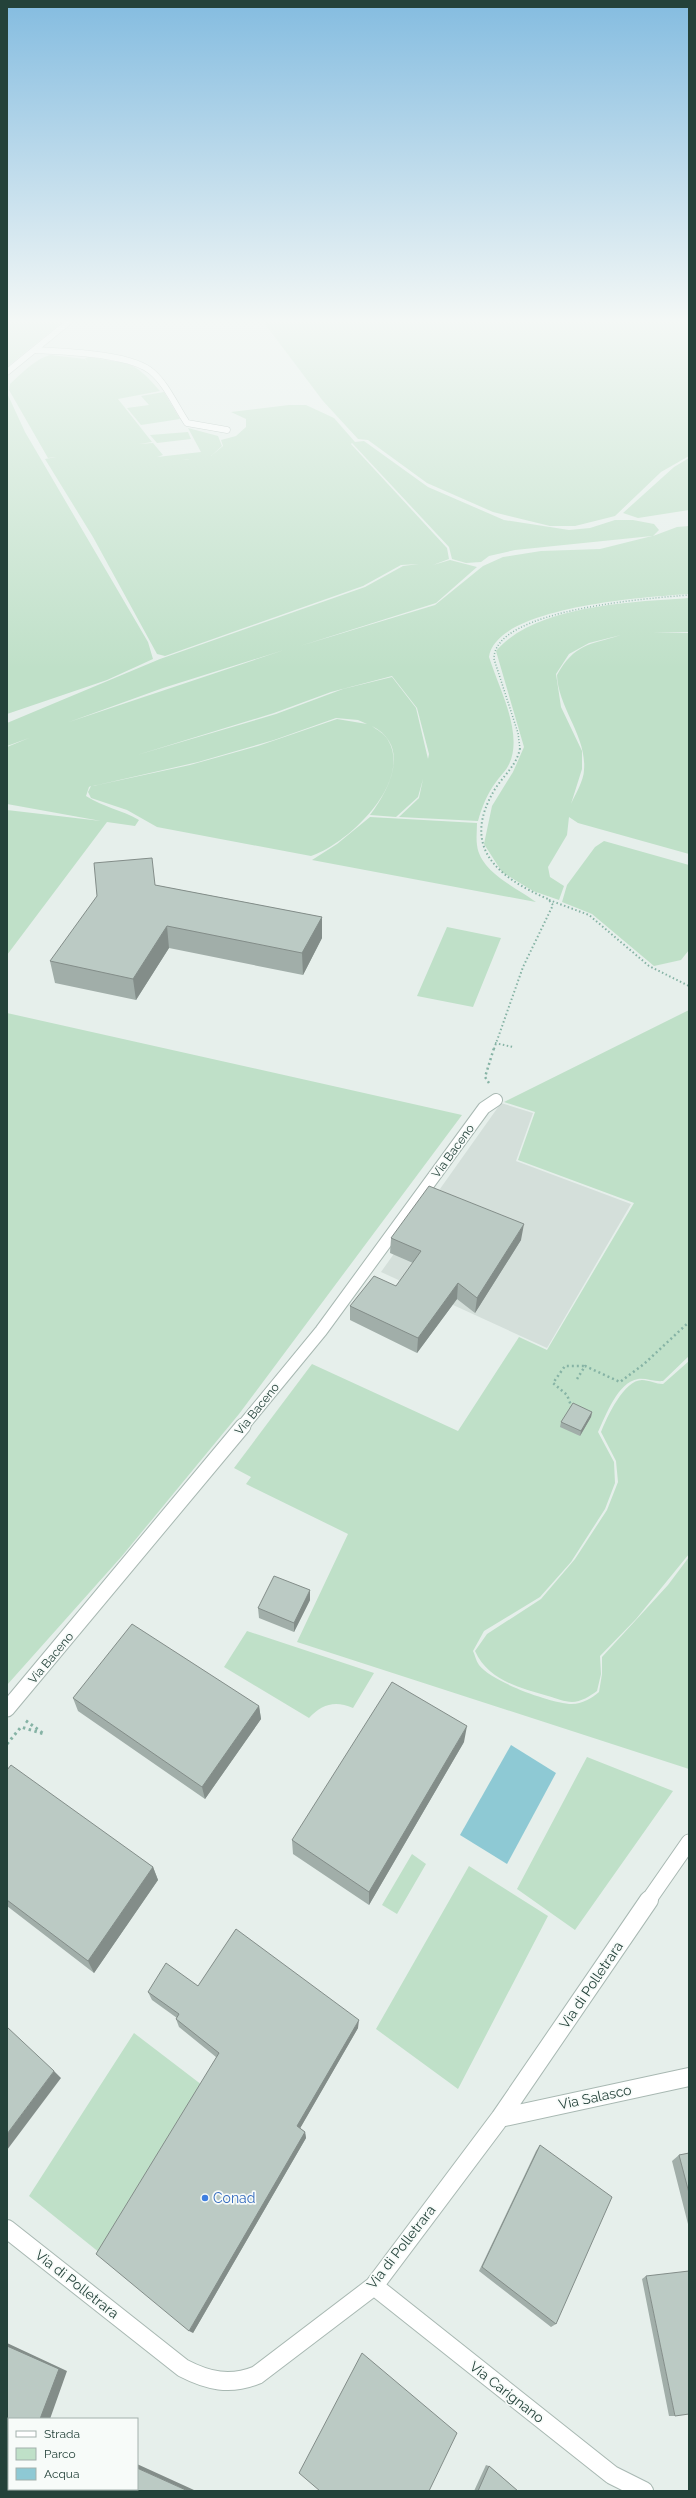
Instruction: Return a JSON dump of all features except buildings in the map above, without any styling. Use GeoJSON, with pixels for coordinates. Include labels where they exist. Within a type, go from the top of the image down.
{"type":"FeatureCollection","features":[{"type":"Feature","properties":{"kind":"street","name":"Via Baceno"},"geometry":{"type":"LineString","coordinates":[[8,1709],[105,1594],[321,1331],[484,1108],[496,1100]]}},
{"type":"Feature","properties":{"kind":"street","name":"Via di Polletrara"},"geometry":{"type":"LineString","coordinates":[[7,2229],[183,2368],[199,2377],[231,2383],[245,2381],[257,2375],[374,2286],[500,2118],[689,1842]]}},
{"type":"Feature","properties":{"kind":"street","name":"Via Salasco"},"geometry":{"type":"LineString","coordinates":[[500,2118],[689,2077]]}},
{"type":"Feature","properties":{"kind":"street","name":"Via Carignano"},"geometry":{"type":"LineString","coordinates":[[374,2286],[612,2475],[644,2491]]}},
{"type":"Feature","properties":{"kind":"path"},"geometry":{"type":"LineString","coordinates":[[689,595],[620,602],[573,610],[538,622],[513,633],[500,642],[494,652],[497,668],[520,743],[513,767],[499,784],[484,814],[482,848],[490,864],[500,873],[548,900],[589,915],[649,966],[689,986]]}},
{"type":"Feature","properties":{"kind":"path"},"geometry":{"type":"LineString","coordinates":[[496,1100],[502,1091],[490,1084],[485,1077],[495,1043],[517,984],[553,905],[548,900]]}},
{"type":"Feature","properties":{"kind":"path"},"geometry":{"type":"LineString","coordinates":[[495,1043],[513,1047]]}},
{"type":"Feature","properties":{"kind":"path"},"geometry":{"type":"LineString","coordinates":[[572,1408],[567,1395],[553,1383],[565,1366],[585,1366],[620,1382],[644,1364],[689,1322]]}},
{"type":"Feature","properties":{"kind":"path"},"geometry":{"type":"LineString","coordinates":[[577,1379],[585,1366]]}},
{"type":"Feature","properties":{"kind":"path"},"geometry":{"type":"LineString","coordinates":[[7,1744],[21,1727],[44,1734],[8,1709]]}},
{"type":"Feature","properties":{"kind":"shaded area"},"geometry":{"type":"Polygon","coordinates":[[[501,1103],[533,1113],[516,1161],[631,1204],[547,1348],[381,1272],[501,1103]]]}},
{"type":"Feature","properties":{"kind":"green space"},"geometry":{"type":"Polygon","coordinates":[[[7,437],[28,437],[148,642],[153,659],[107,680],[7,714],[7,437]]]}},
{"type":"Feature","properties":{"kind":"green space"},"geometry":{"type":"Polygon","coordinates":[[[36,437],[148,437],[152,442],[139,444],[153,443],[163,455],[157,457],[201,452],[193,437],[218,437],[222,446],[211,456],[223,446],[221,440],[234,437],[350,437],[355,442],[364,441],[428,487],[504,520],[569,530],[590,528],[615,520],[633,520],[654,524],[659,530],[653,536],[677,527],[689,526],[689,594],[610,602],[545,615],[517,626],[498,640],[489,657],[509,713],[514,742],[512,756],[507,768],[490,791],[478,821],[399,817],[419,798],[423,779],[418,797],[396,817],[370,815],[384,793],[391,776],[384,792],[373,809],[358,825],[342,839],[311,856],[157,827],[127,810],[91,798],[88,792],[91,786],[89,787],[86,796],[139,820],[135,826],[107,822],[7,955],[7,810],[101,821],[7,804],[7,747],[29,738],[7,746],[7,723],[160,659],[365,587],[403,566],[419,564],[401,565],[363,586],[165,656],[157,654],[93,537],[45,459],[56,457],[48,458],[36,437]],[[352,443],[351,444],[447,548],[449,559],[433,565],[450,560],[477,567],[436,603],[300,646],[435,605],[483,566],[503,557],[541,551],[600,549],[652,536],[515,550],[489,556],[481,562],[466,563],[452,559],[449,547],[352,443]],[[284,650],[163,688],[69,722],[284,650]],[[392,676],[331,692],[274,713],[137,755],[276,714],[343,689],[392,677],[416,708],[428,759],[429,754],[417,708],[392,676]],[[336,718],[274,740],[198,762],[93,786],[190,765],[258,746],[337,719],[367,724],[358,720],[336,718]],[[388,741],[393,757],[392,773],[394,756],[391,745],[388,741]]]}},
{"type":"Feature","properties":{"kind":"green space"},"geometry":{"type":"Polygon","coordinates":[[[151,437],[190,437],[191,439],[157,443],[151,437]]]}},
{"type":"Feature","properties":{"kind":"green space"},"geometry":{"type":"Polygon","coordinates":[[[356,437],[689,437],[689,456],[661,472],[615,516],[575,526],[550,526],[493,512],[427,483],[368,440],[358,439],[356,437]]]}},
{"type":"Feature","properties":{"kind":"green space"},"geometry":{"type":"Polygon","coordinates":[[[689,458],[689,510],[638,518],[623,513],[674,467],[689,458]]]}},
{"type":"Feature","properties":{"kind":"green space"},"geometry":{"type":"Polygon","coordinates":[[[689,598],[689,632],[653,632],[689,633],[689,854],[578,823],[569,817],[567,835],[548,867],[550,877],[564,886],[559,900],[533,891],[502,872],[484,844],[492,806],[513,772],[524,747],[496,651],[513,636],[535,624],[559,615],[613,604],[689,598]],[[621,635],[589,643],[569,654],[556,674],[561,707],[582,751],[582,769],[571,804],[583,778],[584,758],[581,745],[577,734],[562,699],[557,675],[570,657],[577,651],[592,644],[621,635]]]}},
{"type":"Feature","properties":{"kind":"green space"},"geometry":{"type":"Polygon","coordinates":[[[370,817],[477,823],[477,845],[480,855],[485,863],[500,878],[536,902],[312,860],[337,844],[370,817]]]}},
{"type":"Feature","properties":{"kind":"green space"},"geometry":{"type":"Polygon","coordinates":[[[604,841],[689,865],[689,950],[681,960],[654,966],[592,914],[562,902],[567,885],[595,847],[604,841]]]}},
{"type":"Feature","properties":{"kind":"green space"},"geometry":{"type":"Polygon","coordinates":[[[447,927],[501,938],[473,1007],[417,996],[447,927]]]}},
{"type":"Feature","properties":{"kind":"green space"},"geometry":{"type":"Polygon","coordinates":[[[689,1010],[689,1356],[663,1381],[638,1379],[631,1381],[624,1386],[614,1400],[598,1432],[614,1462],[615,1483],[605,1509],[571,1562],[540,1597],[484,1631],[473,1651],[479,1665],[486,1672],[508,1685],[536,1696],[562,1703],[576,1704],[587,1700],[599,1692],[602,1674],[602,1657],[668,1585],[689,1557],[689,1769],[297,1642],[348,1534],[246,1484],[251,1477],[234,1468],[312,1364],[458,1431],[519,1337],[547,1350],[634,1203],[518,1160],[535,1112],[504,1102],[689,1010]]]}},
{"type":"Feature","properties":{"kind":"green space"},"geometry":{"type":"Polygon","coordinates":[[[7,1013],[462,1115],[239,1414],[122,1556],[7,1685],[7,1013]]]}},
{"type":"Feature","properties":{"kind":"green space"},"geometry":{"type":"Polygon","coordinates":[[[689,1361],[689,1554],[636,1619],[600,1656],[601,1674],[597,1691],[591,1695],[579,1701],[566,1701],[526,1690],[496,1676],[481,1661],[475,1651],[487,1634],[541,1599],[575,1559],[607,1510],[618,1482],[616,1461],[601,1432],[617,1400],[629,1386],[635,1382],[645,1380],[663,1384],[689,1361]]]}},
{"type":"Feature","properties":{"kind":"green space"},"geometry":{"type":"Polygon","coordinates":[[[247,1631],[374,1673],[353,1708],[340,1704],[329,1705],[319,1709],[309,1718],[224,1667],[247,1631]]]}},
{"type":"Feature","properties":{"kind":"green space"},"geometry":{"type":"Polygon","coordinates":[[[587,1757],[673,1791],[575,1930],[517,1889],[587,1757]]]}},
{"type":"Feature","properties":{"kind":"green space"},"geometry":{"type":"Polygon","coordinates":[[[412,1854],[426,1864],[397,1914],[382,1905],[412,1854]]]}},
{"type":"Feature","properties":{"kind":"green space"},"geometry":{"type":"Polygon","coordinates":[[[469,1866],[548,1916],[458,2089],[376,2029],[469,1866]]]}},
{"type":"Feature","properties":{"kind":"green space"},"geometry":{"type":"Polygon","coordinates":[[[134,2033],[202,2085],[100,2253],[29,2196],[134,2033]]]}},
{"type":"Feature","properties":{"kind":"water"},"geometry":{"type":"Polygon","coordinates":[[[511,1745],[556,1773],[507,1864],[460,1835],[511,1745]]]}},
{"type":"Feature","properties":{"kind":"place","name":"Conad"},"geometry":{"type":"Point","coordinates":[205,2198]}}]}
